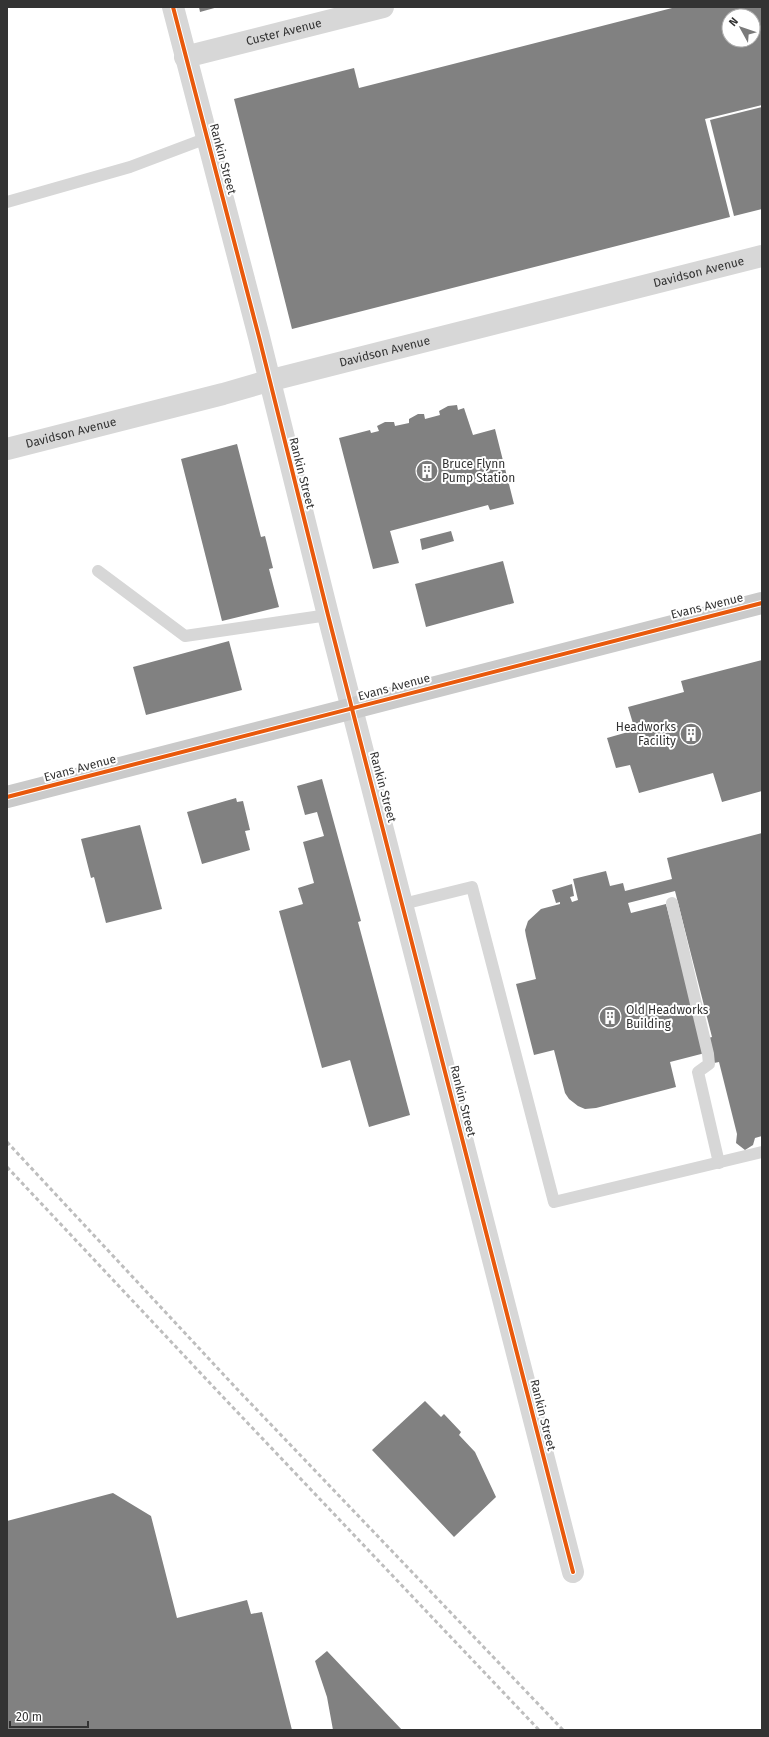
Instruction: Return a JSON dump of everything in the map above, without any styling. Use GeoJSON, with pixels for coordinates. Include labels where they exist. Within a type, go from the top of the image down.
{"type":"FeatureCollection","features":[{"type":"Feature","properties":{"kind":"main road","name":"Evans Avenue"},"geometry":{"type":"LineString","coordinates":[[7,797],[762,603]]}},
{"type":"Feature","properties":{"kind":"street","name":"Rankin Street"},"geometry":{"type":"LineString","coordinates":[[173,7],[259,337],[268,381],[573,1572]]}},
{"type":"Feature","properties":{"kind":"street","name":"Custer Avenue"},"geometry":{"type":"LineString","coordinates":[[185,57],[383,7]]}},
{"type":"Feature","properties":{"kind":"street","name":"Davidson Avenue"},"geometry":{"type":"LineString","coordinates":[[7,449],[224,394],[268,381],[762,256]]}},
{"type":"Feature","properties":{"kind":"lane"},"geometry":{"type":"LineString","coordinates":[[7,202],[130,168],[207,138]]}},
{"type":"Feature","properties":{"kind":"lane"},"geometry":{"type":"LineString","coordinates":[[98,571],[185,636],[328,615]]}},
{"type":"Feature","properties":{"kind":"lane"},"geometry":{"type":"LineString","coordinates":[[403,904],[472,887],[554,1202],[762,1152]]}},
{"type":"Feature","properties":{"kind":"lane"},"geometry":{"type":"LineString","coordinates":[[672,903],[708,1054],[709,1064],[698,1072],[719,1163]]}},
{"type":"Feature","properties":{"kind":"building"},"geometry":{"type":"Polygon","coordinates":[[[199,7],[218,7],[200,12],[199,7]]]}},
{"type":"Feature","properties":{"kind":"building"},"geometry":{"type":"Polygon","coordinates":[[[676,7],[762,7],[762,105],[705,119],[730,217],[292,329],[234,99],[354,68],[359,88],[676,7]]]}},
{"type":"Feature","properties":{"kind":"building"},"geometry":{"type":"Polygon","coordinates":[[[762,107],[762,209],[734,216],[710,120],[762,107]]]}},
{"type":"Feature","properties":{"kind":"building","name":"Bruce Flynn Pump Station"},"geometry":{"type":"Polygon","coordinates":[[[457,405],[458,410],[464,408],[473,435],[495,429],[514,504],[490,510],[488,505],[390,531],[399,563],[373,569],[339,438],[370,430],[371,433],[379,431],[377,426],[385,422],[394,422],[395,426],[409,423],[409,419],[418,414],[424,414],[425,419],[440,415],[439,411],[448,406],[457,405]]]}},
{"type":"Feature","properties":{"kind":"building"},"geometry":{"type":"Polygon","coordinates":[[[237,444],[261,537],[265,536],[273,568],[269,569],[279,607],[222,621],[181,459],[237,444]]]}},
{"type":"Feature","properties":{"kind":"building"},"geometry":{"type":"Polygon","coordinates":[[[451,531],[454,541],[422,550],[420,539],[451,531]]]}},
{"type":"Feature","properties":{"kind":"building"},"geometry":{"type":"Polygon","coordinates":[[[503,561],[514,603],[426,627],[415,584],[503,561]]]}},
{"type":"Feature","properties":{"kind":"building"},"geometry":{"type":"Polygon","coordinates":[[[229,641],[242,690],[146,715],[133,667],[229,641]]]}},
{"type":"Feature","properties":{"kind":"building","name":"Headworks Facility"},"geometry":{"type":"Polygon","coordinates":[[[762,660],[762,791],[722,802],[713,773],[639,793],[630,765],[616,768],[607,738],[635,730],[628,707],[684,692],[681,681],[762,660]]]}},
{"type":"Feature","properties":{"kind":"building"},"geometry":{"type":"Polygon","coordinates":[[[322,779],[361,921],[358,922],[410,1115],[369,1127],[350,1060],[322,1068],[279,911],[303,904],[298,888],[314,883],[303,842],[324,836],[317,812],[305,815],[297,786],[322,779]]]}},
{"type":"Feature","properties":{"kind":"building"},"geometry":{"type":"Polygon","coordinates":[[[236,798],[237,802],[243,801],[250,830],[245,831],[250,850],[202,864],[187,812],[236,798]]]}},
{"type":"Feature","properties":{"kind":"building"},"geometry":{"type":"Polygon","coordinates":[[[140,825],[162,909],[106,923],[94,877],[91,878],[81,839],[140,825]]]}},
{"type":"Feature","properties":{"kind":"building","name":"Old Headworks Building"},"geometry":{"type":"Polygon","coordinates":[[[762,833],[762,1136],[755,1138],[753,1145],[745,1150],[736,1143],[737,1134],[719,1062],[714,1063],[708,1038],[712,1037],[675,891],[628,903],[631,913],[666,904],[705,1053],[670,1062],[676,1087],[596,1108],[585,1109],[578,1106],[569,1099],[565,1093],[554,1050],[534,1055],[516,984],[536,979],[525,930],[528,921],[541,909],[560,904],[560,902],[556,903],[552,890],[572,884],[574,896],[570,897],[572,902],[578,900],[573,879],[606,871],[610,886],[623,883],[625,891],[672,879],[667,858],[762,833]]]}},
{"type":"Feature","properties":{"kind":"building"},"geometry":{"type":"Polygon","coordinates":[[[425,1401],[441,1417],[444,1414],[461,1432],[459,1435],[475,1452],[496,1497],[454,1537],[372,1450],[425,1401]]]}},
{"type":"Feature","properties":{"kind":"building"},"geometry":{"type":"Polygon","coordinates":[[[113,1493],[151,1516],[177,1618],[247,1600],[251,1614],[262,1612],[292,1730],[7,1730],[7,1521],[113,1493]]]}},
{"type":"Feature","properties":{"kind":"building"},"geometry":{"type":"Polygon","coordinates":[[[327,1651],[402,1730],[333,1730],[327,1697],[315,1661],[327,1651]]]}},
{"type":"Feature","properties":{"kind":"railway"},"geometry":{"type":"LineString","coordinates":[[7,1142],[237,1389],[563,1730]]}},
{"type":"Feature","properties":{"kind":"railway"},"geometry":{"type":"LineString","coordinates":[[7,1167],[539,1730]]}},
{"type":"Feature","properties":{"kind":"cycle path"},"geometry":{"type":"LineString","coordinates":[[173,7],[259,337],[328,615],[573,1572]]}},
{"type":"Feature","properties":{"kind":"cycle path"},"geometry":{"type":"LineString","coordinates":[[7,797],[762,603]]}},
{"type":"Feature","properties":{"kind":"place","name":"Bruce Flynn Pump Station"},"geometry":{"type":"Point","coordinates":[427,471]}},
{"type":"Feature","properties":{"kind":"place","name":"Headworks Facility"},"geometry":{"type":"Point","coordinates":[691,734]}},
{"type":"Feature","properties":{"kind":"place","name":"Old Headworks Building"},"geometry":{"type":"Point","coordinates":[610,1017]}}]}
